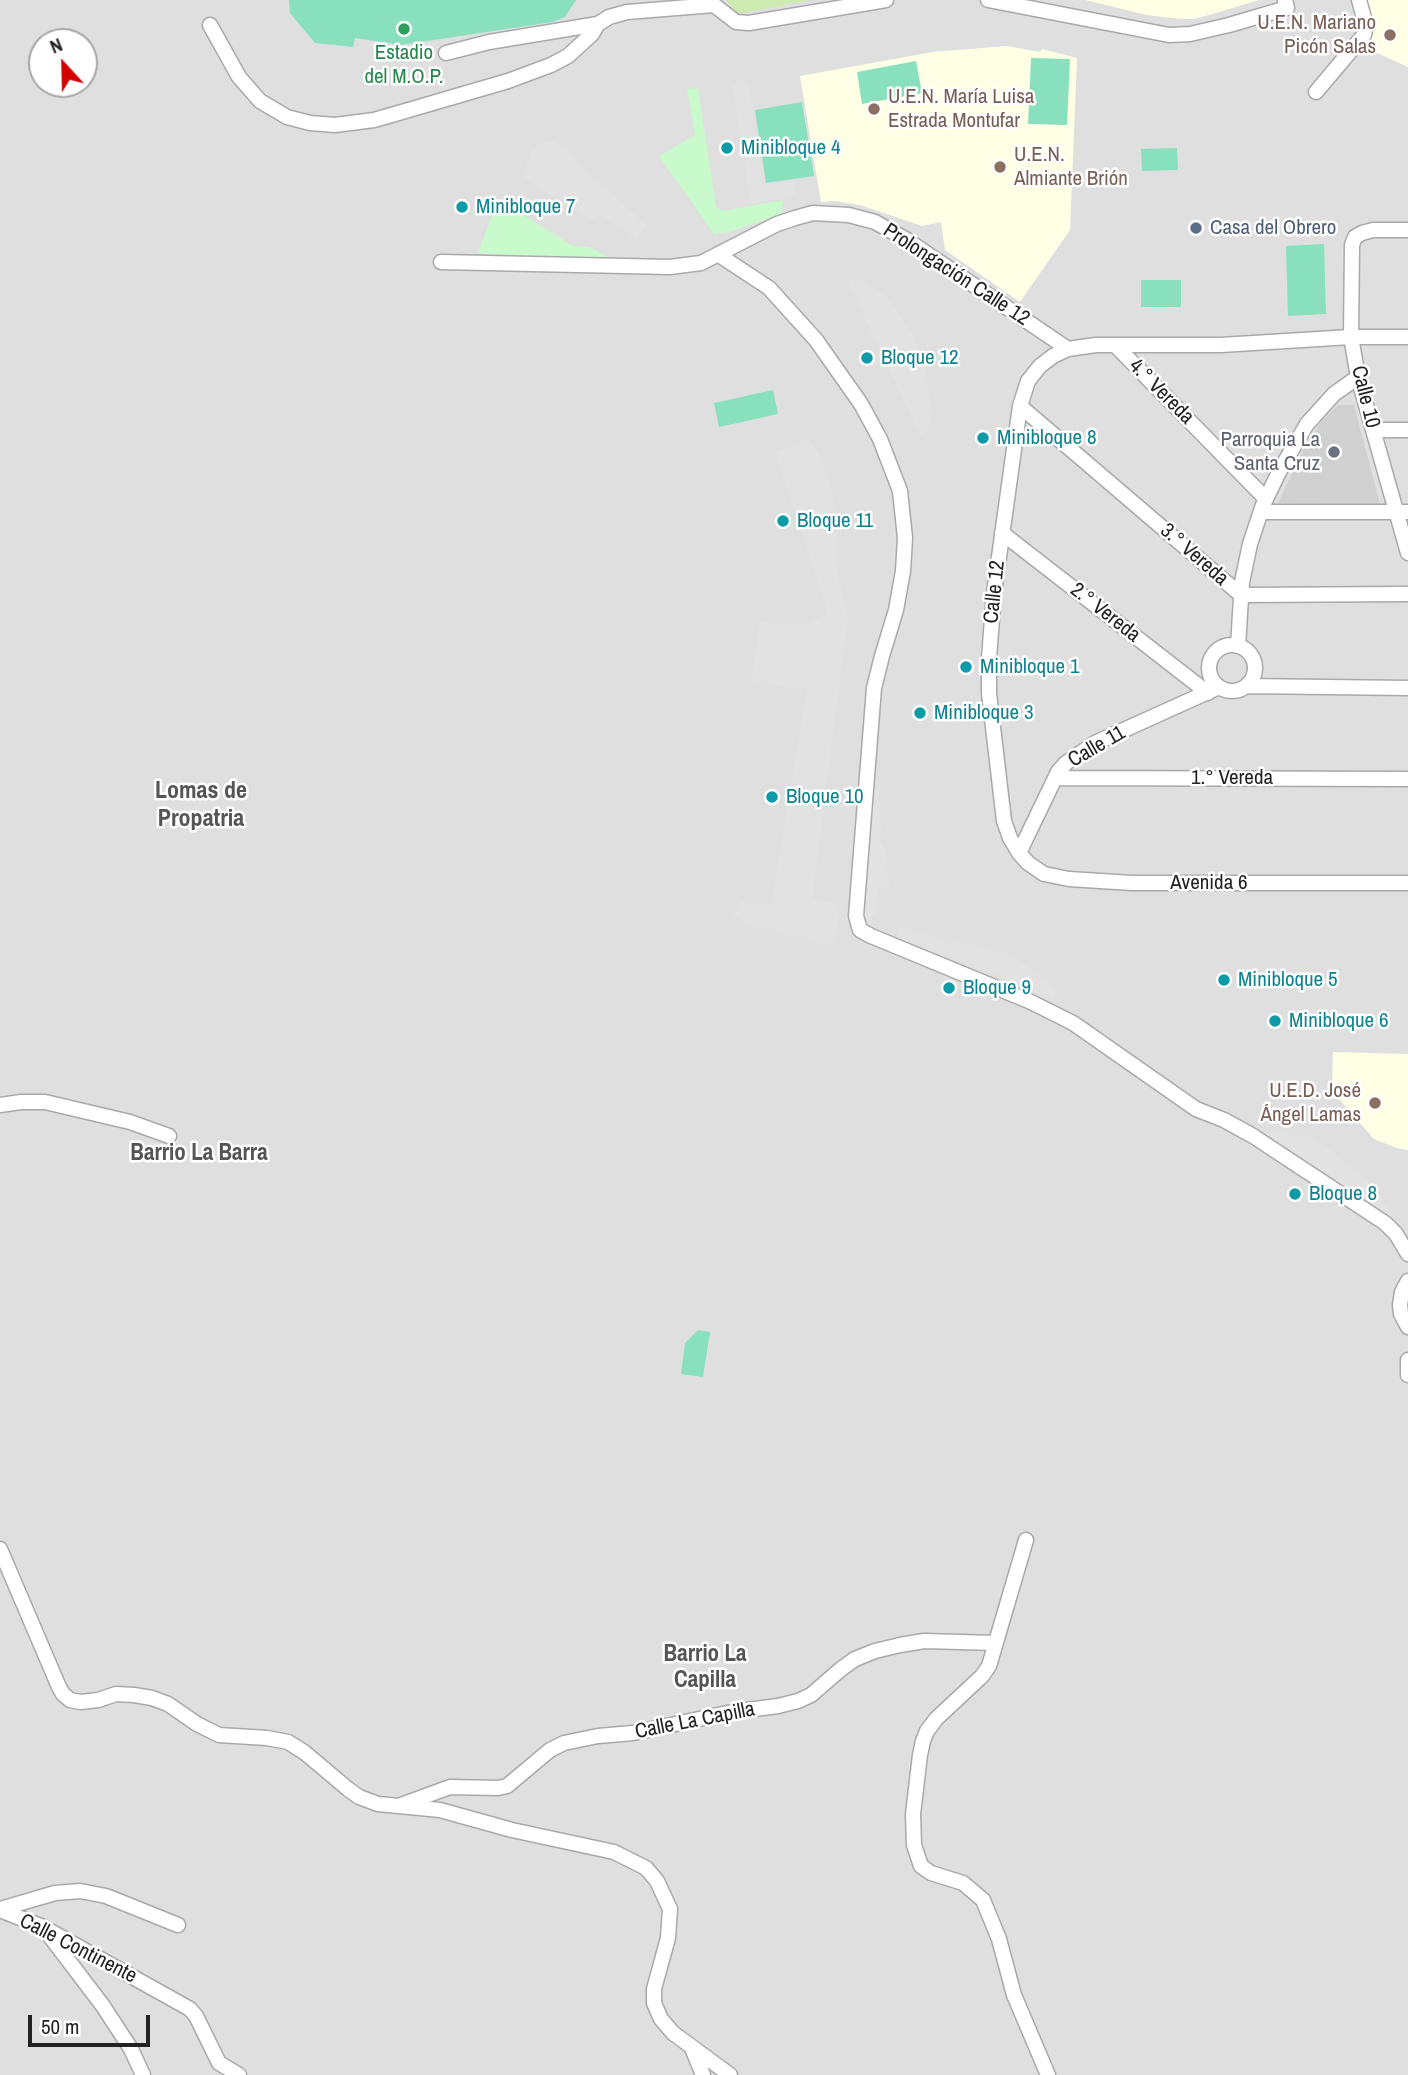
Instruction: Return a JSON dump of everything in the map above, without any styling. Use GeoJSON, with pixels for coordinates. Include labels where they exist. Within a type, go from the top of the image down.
{"type":"FeatureCollection","features":[{"type":"Feature","properties":{"kind":"street"},"geometry":{"type":"LineString","coordinates":[[446,53],[489,42],[598,24],[609,17],[627,12],[707,4],[736,22],[749,23],[886,0]]}},
{"type":"Feature","properties":{"kind":"street"},"geometry":{"type":"LineString","coordinates":[[988,0],[1169,35],[1190,34],[1287,8],[1285,0]]}},
{"type":"Feature","properties":{"kind":"street"},"geometry":{"type":"LineString","coordinates":[[1316,92],[1364,35],[1366,25],[1359,0]]}},
{"type":"Feature","properties":{"kind":"street"},"geometry":{"type":"LineString","coordinates":[[210,25],[239,77],[260,101],[287,117],[310,123],[335,125],[395,114],[508,81],[551,65],[568,56],[592,34],[598,24]]}},
{"type":"Feature","properties":{"kind":"street","name":"Prolongación Calle 12"},"geometry":{"type":"LineString","coordinates":[[441,262],[670,267],[701,263],[777,224],[813,213],[849,215],[875,222],[907,240],[1068,349]]}},
{"type":"Feature","properties":{"kind":"street","name":"Calle 10"},"geometry":{"type":"LineString","coordinates":[[1408,230],[1373,230],[1355,237],[1352,244],[1351,337],[1358,377],[1373,430],[1402,512],[1408,553]]}},
{"type":"Feature","properties":{"kind":"street"},"geometry":{"type":"LineString","coordinates":[[719,255],[769,288],[816,340],[861,404],[880,439],[900,491],[905,538],[903,571],[896,610],[874,688],[856,916],[860,930],[1031,1002],[1073,1023],[1196,1109],[1253,1136],[1356,1203],[1385,1223],[1396,1234],[1408,1254]]}},
{"type":"Feature","properties":{"kind":"street"},"geometry":{"type":"LineString","coordinates":[[1068,349],[1096,345],[1221,345],[1351,337],[1408,337]]}},
{"type":"Feature","properties":{"kind":"street","name":"4.° Vereda"},"geometry":{"type":"LineString","coordinates":[[1115,345],[1264,505]]}},
{"type":"Feature","properties":{"kind":"street","name":"Calle 12"},"geometry":{"type":"LineString","coordinates":[[1019,853],[1004,821],[989,693],[990,645],[1020,406],[1028,381],[1040,366],[1068,349]]}},
{"type":"Feature","properties":{"kind":"street"},"geometry":{"type":"LineString","coordinates":[[1238,646],[1241,595],[1250,544],[1264,505],[1280,470],[1307,424],[1334,394],[1358,377]]}},
{"type":"Feature","properties":{"kind":"street","name":"3.° Vereda"},"geometry":{"type":"LineString","coordinates":[[1020,406],[1241,595],[1408,594]]}},
{"type":"Feature","properties":{"kind":"street"},"geometry":{"type":"LineString","coordinates":[[1373,430],[1408,430]]}},
{"type":"Feature","properties":{"kind":"street"},"geometry":{"type":"LineString","coordinates":[[1264,505],[1402,512]]}},
{"type":"Feature","properties":{"kind":"street","name":"2.° Vereda"},"geometry":{"type":"LineString","coordinates":[[1002,533],[1213,690]]}},
{"type":"Feature","properties":{"kind":"street"},"geometry":{"type":"LineString","coordinates":[[1213,690],[1209,662],[1223,647],[1238,646],[1250,654],[1254,674],[1246,686]]}},
{"type":"Feature","properties":{"kind":"street"},"geometry":{"type":"LineString","coordinates":[[1246,686],[1408,688]]}},
{"type":"Feature","properties":{"kind":"street","name":"Calle 11"},"geometry":{"type":"LineString","coordinates":[[1019,853],[1055,778],[1066,762],[1095,744],[1213,690],[1233,691],[1246,686]]}},
{"type":"Feature","properties":{"kind":"street","name":"1.° Vereda"},"geometry":{"type":"LineString","coordinates":[[1055,778],[1408,779]]}},
{"type":"Feature","properties":{"kind":"street","name":"Avenida 6"},"geometry":{"type":"LineString","coordinates":[[1019,853],[1044,874],[1069,879],[1132,883],[1408,883]]}},
{"type":"Feature","properties":{"kind":"street"},"geometry":{"type":"LineString","coordinates":[[0,1105],[45,1102],[130,1122],[169,1136]]}},
{"type":"Feature","properties":{"kind":"street"},"geometry":{"type":"LineString","coordinates":[[1408,1281],[1402,1292],[1400,1305],[1401,1314],[1408,1327]]}},
{"type":"Feature","properties":{"kind":"street"},"geometry":{"type":"LineString","coordinates":[[1408,1360],[1408,1375]]}},
{"type":"Feature","properties":{"kind":"street"},"geometry":{"type":"LineString","coordinates":[[1026,1539],[989,1666],[927,1731],[918,1767],[913,1814],[914,1845],[921,1866],[931,1873],[963,1883],[983,1900],[999,1939],[1014,1995],[1048,2075]]}},
{"type":"Feature","properties":{"kind":"street"},"geometry":{"type":"LineString","coordinates":[[0,1549],[59,1687],[63,1695],[70,1700],[81,1702],[117,1695],[152,1698],[168,1704],[219,1735],[288,1742],[359,1797],[378,1804],[440,1810],[512,1830],[614,1852],[646,1868],[657,1881],[670,1909],[667,1938],[654,1989],[654,2003],[661,2019],[673,2033],[730,2075]]}},
{"type":"Feature","properties":{"kind":"street","name":"Calle La Capilla"},"geometry":{"type":"LineString","coordinates":[[396,1807],[450,1787],[507,1786],[550,1750],[564,1743],[598,1736],[633,1734],[732,1712],[798,1701],[811,1695],[856,1659],[875,1651],[924,1641],[996,1643]]}},
{"type":"Feature","properties":{"kind":"street"},"geometry":{"type":"LineString","coordinates":[[0,1910],[55,1893],[80,1891],[106,1896],[178,1925]]}},
{"type":"Feature","properties":{"kind":"street","name":"Calle Continente"},"geometry":{"type":"LineString","coordinates":[[0,1910],[43,1927],[190,2009],[219,2063],[239,2075]]}},
{"type":"Feature","properties":{"kind":"street"},"geometry":{"type":"LineString","coordinates":[[43,1927],[103,2006],[131,2049],[143,2075]]}},
{"type":"Feature","properties":{"kind":"street"},"geometry":{"type":"LineString","coordinates":[[692,2049],[703,2075]]}},
{"type":"Feature","properties":{"kind":"shaded area"},"geometry":{"type":"Polygon","coordinates":[[[0,0],[1408,0],[1408,2075],[0,2075],[0,0]]]}},
{"type":"Feature","properties":{"kind":"shaded area"},"geometry":{"type":"Polygon","coordinates":[[[1085,0],[1259,0],[1193,19],[1181,19],[1147,15],[1085,0]]]}},
{"type":"Feature","properties":{"kind":"shaded area","name":"U.E.N. Mariano Picón Salas"},"geometry":{"type":"Polygon","coordinates":[[[1366,0],[1408,0],[1408,67],[1364,47],[1373,30],[1366,0]]]}},
{"type":"Feature","properties":{"kind":"shaded area","name":"U.E.N. Almiante Brión"},"geometry":{"type":"Polygon","coordinates":[[[1007,46],[1040,52],[1042,49],[1077,58],[1070,230],[1020,302],[945,250],[941,222],[922,226],[860,205],[821,202],[800,76],[933,52],[1007,46]]]}},
{"type":"Feature","properties":{"kind":"shaded area"},"geometry":{"type":"Polygon","coordinates":[[[748,81],[764,185],[794,181],[795,195],[751,204],[732,83],[748,81]]]}},
{"type":"Feature","properties":{"kind":"shaded area"},"geometry":{"type":"Polygon","coordinates":[[[551,140],[564,147],[590,175],[647,225],[637,238],[599,214],[594,222],[522,177],[533,149],[538,144],[551,140]]]}},
{"type":"Feature","properties":{"kind":"shaded area"},"geometry":{"type":"Polygon","coordinates":[[[854,280],[875,288],[888,298],[914,336],[927,377],[932,412],[929,427],[921,438],[848,282],[854,280]]]}},
{"type":"Feature","properties":{"kind":"shaded area","name":"Parroquia La Santa Cruz"},"geometry":{"type":"Polygon","coordinates":[[[1338,405],[1354,405],[1380,504],[1278,503],[1306,444],[1321,422],[1338,405]]]}},
{"type":"Feature","properties":{"kind":"shaded area"},"geometry":{"type":"Polygon","coordinates":[[[809,440],[828,477],[836,507],[836,568],[848,617],[812,899],[840,903],[835,946],[745,924],[734,915],[739,901],[765,906],[772,903],[807,687],[752,680],[760,621],[804,623],[828,614],[775,451],[809,440]]]}},
{"type":"Feature","properties":{"kind":"shaded area"},"geometry":{"type":"Polygon","coordinates":[[[868,790],[878,790],[880,841],[885,849],[890,887],[877,888],[876,914],[871,914],[872,925],[865,924],[862,911],[868,790]]]}},
{"type":"Feature","properties":{"kind":"shaded area"},"geometry":{"type":"Polygon","coordinates":[[[900,928],[1015,957],[1056,990],[1052,1000],[898,938],[900,928]]]}},
{"type":"Feature","properties":{"kind":"shaded area","name":"U.E.D. José Ángel Lamas"},"geometry":{"type":"Polygon","coordinates":[[[1333,1052],[1408,1054],[1408,1150],[1374,1139],[1332,1091],[1333,1052]]]}},
{"type":"Feature","properties":{"kind":"shaded area"},"geometry":{"type":"Polygon","coordinates":[[[1273,1128],[1316,1140],[1331,1150],[1374,1187],[1394,1215],[1391,1219],[1267,1136],[1273,1128]]]}},
{"type":"Feature","properties":{"kind":"green space","name":"Estadio del M.O.P."},"geometry":{"type":"Polygon","coordinates":[[[289,0],[576,0],[565,17],[553,22],[401,45],[355,38],[353,47],[315,43],[290,13],[289,0]]]}},
{"type":"Feature","properties":{"kind":"green space"},"geometry":{"type":"Polygon","coordinates":[[[726,0],[811,0],[737,14],[726,0]]]}},
{"type":"Feature","properties":{"kind":"green space"},"geometry":{"type":"Polygon","coordinates":[[[1031,58],[1070,59],[1067,125],[1028,124],[1031,58]]]}},
{"type":"Feature","properties":{"kind":"green space"},"geometry":{"type":"Polygon","coordinates":[[[916,61],[922,93],[862,104],[857,72],[916,61]]]}},
{"type":"Feature","properties":{"kind":"green space"},"geometry":{"type":"Polygon","coordinates":[[[698,88],[716,207],[723,211],[783,200],[782,214],[729,232],[714,234],[659,156],[695,135],[687,89],[698,88]]]}},
{"type":"Feature","properties":{"kind":"green space"},"geometry":{"type":"Polygon","coordinates":[[[802,102],[814,176],[766,183],[755,110],[802,102]]]}},
{"type":"Feature","properties":{"kind":"green space"},"geometry":{"type":"Polygon","coordinates":[[[1177,148],[1178,170],[1142,171],[1141,149],[1177,148]]]}},
{"type":"Feature","properties":{"kind":"green space"},"geometry":{"type":"Polygon","coordinates":[[[498,199],[573,246],[590,247],[613,260],[478,253],[498,199]]]}},
{"type":"Feature","properties":{"kind":"green space"},"geometry":{"type":"Polygon","coordinates":[[[1324,244],[1326,314],[1288,316],[1286,246],[1324,244]]]}},
{"type":"Feature","properties":{"kind":"green space"},"geometry":{"type":"Polygon","coordinates":[[[1141,280],[1181,280],[1181,307],[1141,307],[1141,280]]]}},
{"type":"Feature","properties":{"kind":"green space"},"geometry":{"type":"Polygon","coordinates":[[[773,390],[778,414],[719,427],[714,403],[773,390]]]}},
{"type":"Feature","properties":{"kind":"green space"},"geometry":{"type":"Polygon","coordinates":[[[698,1330],[710,1332],[703,1377],[681,1374],[685,1343],[698,1330]]]}},
{"type":"Feature","properties":{"kind":"place","name":"Estadio del M.O.P."},"geometry":{"type":"Point","coordinates":[404,29]}},
{"type":"Feature","properties":{"kind":"place","name":"U.E.N. Mariano Picón Salas"},"geometry":{"type":"Point","coordinates":[1390,35]}},
{"type":"Feature","properties":{"kind":"place","name":"U.E.N. María Luisa Estrada Montufar"},"geometry":{"type":"Point","coordinates":[874,109]}},
{"type":"Feature","properties":{"kind":"place","name":"Minibloque 4"},"geometry":{"type":"Point","coordinates":[727,148]}},
{"type":"Feature","properties":{"kind":"place","name":"U.E.N. Almiante Brión"},"geometry":{"type":"Point","coordinates":[1000,167]}},
{"type":"Feature","properties":{"kind":"place","name":"Minibloque 7"},"geometry":{"type":"Point","coordinates":[462,207]}},
{"type":"Feature","properties":{"kind":"place","name":"Casa del Obrero"},"geometry":{"type":"Point","coordinates":[1196,228]}},
{"type":"Feature","properties":{"kind":"place","name":"Bloque 12"},"geometry":{"type":"Point","coordinates":[867,358]}},
{"type":"Feature","properties":{"kind":"place","name":"Minibloque 8"},"geometry":{"type":"Point","coordinates":[983,438]}},
{"type":"Feature","properties":{"kind":"place","name":"Parroquia La Santa Cruz"},"geometry":{"type":"Point","coordinates":[1334,452]}},
{"type":"Feature","properties":{"kind":"place","name":"Bloque 11"},"geometry":{"type":"Point","coordinates":[783,521]}},
{"type":"Feature","properties":{"kind":"place","name":"Minibloque 1"},"geometry":{"type":"Point","coordinates":[966,667]}},
{"type":"Feature","properties":{"kind":"place","name":"Minibloque 3"},"geometry":{"type":"Point","coordinates":[920,713]}},
{"type":"Feature","properties":{"kind":"place","name":"Bloque 10"},"geometry":{"type":"Point","coordinates":[772,797]}},
{"type":"Feature","properties":{"kind":"place","name":"Minibloque 5"},"geometry":{"type":"Point","coordinates":[1224,980]}},
{"type":"Feature","properties":{"kind":"place","name":"Bloque 9"},"geometry":{"type":"Point","coordinates":[949,988]}},
{"type":"Feature","properties":{"kind":"place","name":"Minibloque 6"},"geometry":{"type":"Point","coordinates":[1275,1021]}},
{"type":"Feature","properties":{"kind":"place","name":"U.E.D. José Ángel Lamas"},"geometry":{"type":"Point","coordinates":[1375,1103]}},
{"type":"Feature","properties":{"kind":"place","name":"Bloque 8"},"geometry":{"type":"Point","coordinates":[1295,1194]}},
{"type":"Feature","properties":{"kind":"district","name":"Lomas de Propatria"},"geometry":{"type":"Point","coordinates":[201,806]}},
{"type":"Feature","properties":{"kind":"district","name":"Barrio La Barra"},"geometry":{"type":"Point","coordinates":[199,1154]}},
{"type":"Feature","properties":{"kind":"district","name":"Barrio La Capilla"},"geometry":{"type":"Point","coordinates":[705,1668]}}]}
